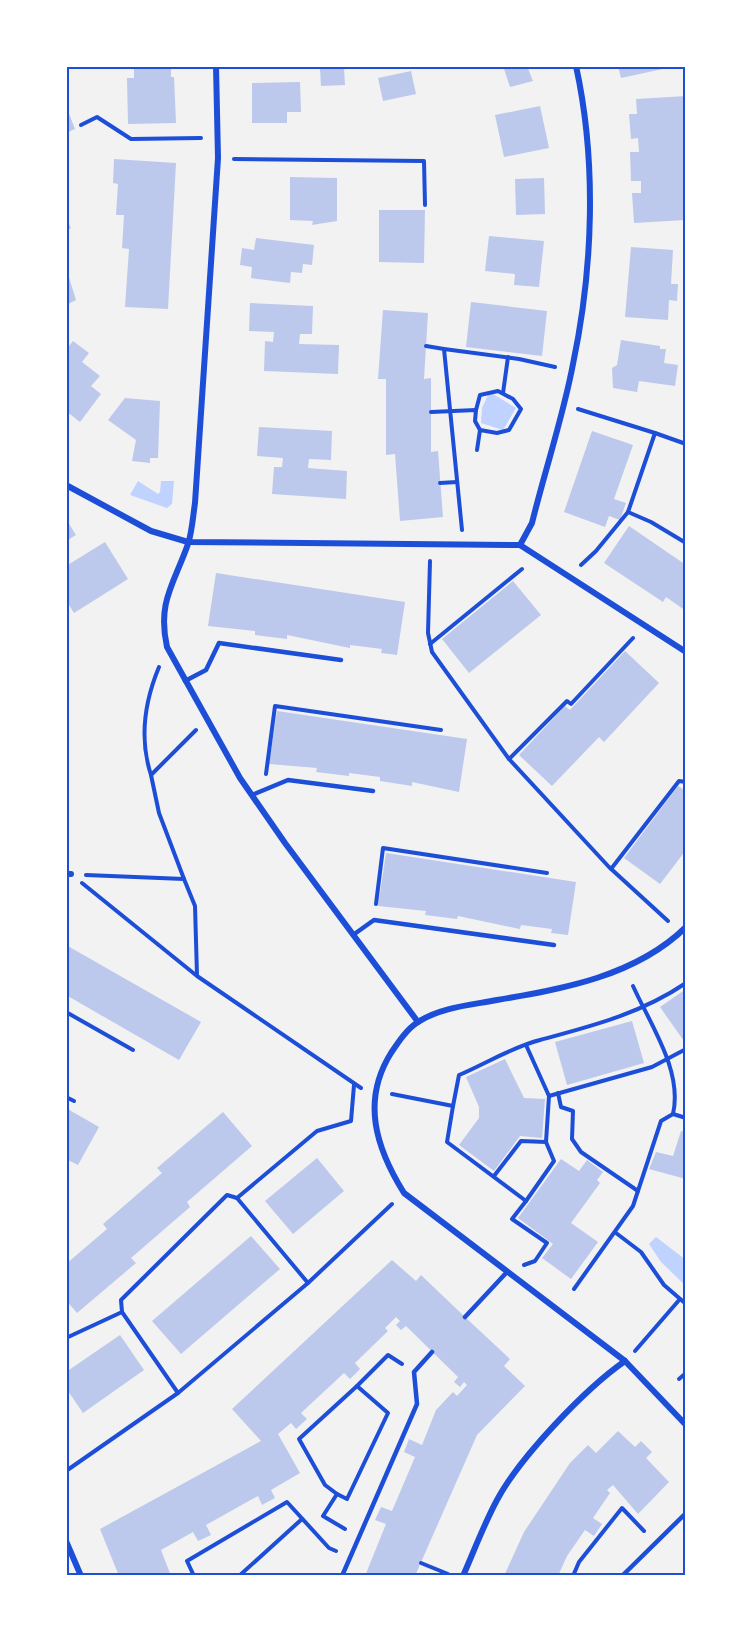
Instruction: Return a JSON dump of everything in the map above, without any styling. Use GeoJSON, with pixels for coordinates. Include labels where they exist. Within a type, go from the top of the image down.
{"type":"FeatureCollection","features":[{"type":"Feature","properties":{"kind":"street"},"geometry":{"type":"LineString","coordinates":[[216,66],[218,158],[195,503],[188,542],[163,606],[162,626],[167,647],[185,681],[252,795],[418,1022]]}},
{"type":"Feature","properties":{"kind":"street"},"geometry":{"type":"LineString","coordinates":[[520,545],[532,523],[570,376],[584,294],[589,214],[587,156],[576,66]]}},
{"type":"Feature","properties":{"kind":"street"},"geometry":{"type":"LineString","coordinates":[[66,485],[151,531],[188,542],[431,546],[520,545],[686,652]]}},
{"type":"Feature","properties":{"kind":"street"},"geometry":{"type":"LineString","coordinates":[[686,927],[654,951],[619,970],[582,984],[449,1008],[418,1022],[400,1038],[384,1065],[374,1094],[376,1132],[388,1169],[404,1193],[625,1361],[686,1425]]}},
{"type":"Feature","properties":{"kind":"street"},"geometry":{"type":"LineString","coordinates":[[463,1576],[497,1499],[528,1454],[604,1377],[625,1361]]}},
{"type":"Feature","properties":{"kind":"street"},"geometry":{"type":"LineString","coordinates":[[66,1541],[81,1576]]}},
{"type":"Feature","properties":{"kind":"lane"},"geometry":{"type":"LineString","coordinates":[[185,681],[206,670],[219,643],[341,660]]}},
{"type":"Feature","properties":{"kind":"lane"},"geometry":{"type":"LineString","coordinates":[[252,795],[288,780],[373,791]]}},
{"type":"Feature","properties":{"kind":"lane"},"geometry":{"type":"LineString","coordinates":[[353,935],[374,920],[554,945]]}},
{"type":"Feature","properties":{"kind":"lane"},"geometry":{"type":"LineString","coordinates":[[465,1317],[507,1272]]}},
{"type":"Feature","properties":{"kind":"lane"},"geometry":{"type":"LineString","coordinates":[[342,1576],[417,1404],[414,1372],[432,1352]]}},
{"type":"Feature","properties":{"kind":"lane"},"geometry":{"type":"LineString","coordinates":[[622,1576],[686,1513]]}},
{"type":"Feature","properties":{"kind":"path"},"geometry":{"type":"LineString","coordinates":[[81,125],[97,117],[131,139],[204,138]]}},
{"type":"Feature","properties":{"kind":"path"},"geometry":{"type":"LineString","coordinates":[[218,158],[424,161],[425,205]]}},
{"type":"Feature","properties":{"kind":"path"},"geometry":{"type":"LineString","coordinates":[[426,346],[508,357],[555,367]]}},
{"type":"Feature","properties":{"kind":"path"},"geometry":{"type":"LineString","coordinates":[[444,349],[462,531]]}},
{"type":"Feature","properties":{"kind":"path"},"geometry":{"type":"LineString","coordinates":[[503,393],[508,357]]}},
{"type":"Feature","properties":{"kind":"path"},"geometry":{"type":"LineString","coordinates":[[477,450],[480,430],[475,421],[480,395],[486,391],[503,393],[513,399],[521,409],[509,430],[497,434],[480,430]]}},
{"type":"Feature","properties":{"kind":"path"},"geometry":{"type":"LineString","coordinates":[[577,408],[686,444]]}},
{"type":"Feature","properties":{"kind":"path"},"geometry":{"type":"LineString","coordinates":[[431,412],[476,410]]}},
{"type":"Feature","properties":{"kind":"path"},"geometry":{"type":"LineString","coordinates":[[580,566],[596,551],[628,512],[655,433]]}},
{"type":"Feature","properties":{"kind":"path"},"geometry":{"type":"LineString","coordinates":[[440,483],[457,482]]}},
{"type":"Feature","properties":{"kind":"path"},"geometry":{"type":"LineString","coordinates":[[628,512],[651,522],[686,543]]}},
{"type":"Feature","properties":{"kind":"path"},"geometry":{"type":"LineString","coordinates":[[431,546],[428,633],[432,652],[509,759],[611,869],[680,933]]}},
{"type":"Feature","properties":{"kind":"path"},"geometry":{"type":"LineString","coordinates":[[430,644],[522,569]]}},
{"type":"Feature","properties":{"kind":"path"},"geometry":{"type":"LineString","coordinates":[[509,759],[567,701],[571,704],[633,638]]}},
{"type":"Feature","properties":{"kind":"path"},"geometry":{"type":"LineString","coordinates":[[167,647],[144,710],[144,754],[159,813],[195,906],[197,976]]}},
{"type":"Feature","properties":{"kind":"path"},"geometry":{"type":"LineString","coordinates":[[262,778],[265,776],[275,706],[441,730]]}},
{"type":"Feature","properties":{"kind":"path"},"geometry":{"type":"LineString","coordinates":[[151,775],[168,755],[207,721]]}},
{"type":"Feature","properties":{"kind":"path"},"geometry":{"type":"LineString","coordinates":[[611,869],[679,781],[686,782]]}},
{"type":"Feature","properties":{"kind":"path"},"geometry":{"type":"LineString","coordinates":[[375,906],[383,848],[547,873]]}},
{"type":"Feature","properties":{"kind":"path"},"geometry":{"type":"LineString","coordinates":[[68,874],[184,879]]}},
{"type":"Feature","properties":{"kind":"path"},"geometry":{"type":"LineString","coordinates":[[68,874],[197,976],[354,1085],[374,1094],[402,1094],[453,1106]]}},
{"type":"Feature","properties":{"kind":"path"},"geometry":{"type":"LineString","coordinates":[[526,1201],[447,1142],[459,1075],[526,1045],[606,1023],[643,1008],[686,983]]}},
{"type":"Feature","properties":{"kind":"path"},"geometry":{"type":"LineString","coordinates":[[574,1289],[633,1206],[661,1121],[673,1114],[677,1097],[667,1060],[633,986]]}},
{"type":"Feature","properties":{"kind":"path"},"geometry":{"type":"LineString","coordinates":[[66,1012],[133,1050]]}},
{"type":"Feature","properties":{"kind":"path"},"geometry":{"type":"LineString","coordinates":[[507,1272],[535,1260],[547,1243],[512,1219],[554,1161],[546,1142],[549,1096],[526,1045]]}},
{"type":"Feature","properties":{"kind":"path"},"geometry":{"type":"LineString","coordinates":[[549,1096],[667,1060],[686,1049]]}},
{"type":"Feature","properties":{"kind":"path"},"geometry":{"type":"LineString","coordinates":[[237,1198],[317,1131],[351,1121],[354,1085]]}},
{"type":"Feature","properties":{"kind":"path"},"geometry":{"type":"LineString","coordinates":[[558,1093],[561,1107],[573,1111],[572,1139],[581,1152],[638,1191]]}},
{"type":"Feature","properties":{"kind":"path"},"geometry":{"type":"LineString","coordinates":[[66,1097],[74,1101]]}},
{"type":"Feature","properties":{"kind":"path"},"geometry":{"type":"LineString","coordinates":[[673,1114],[686,1118]]}},
{"type":"Feature","properties":{"kind":"path"},"geometry":{"type":"LineString","coordinates":[[494,1176],[521,1141],[546,1142]]}},
{"type":"Feature","properties":{"kind":"path"},"geometry":{"type":"LineString","coordinates":[[66,1471],[178,1393],[308,1283],[404,1193]]}},
{"type":"Feature","properties":{"kind":"path"},"geometry":{"type":"LineString","coordinates":[[178,1393],[122,1312],[121,1300],[226,1195],[237,1198],[308,1283]]}},
{"type":"Feature","properties":{"kind":"path"},"geometry":{"type":"LineString","coordinates":[[616,1233],[641,1252],[651,1270],[686,1304]]}},
{"type":"Feature","properties":{"kind":"path"},"geometry":{"type":"LineString","coordinates":[[625,1361],[680,1299]]}},
{"type":"Feature","properties":{"kind":"path"},"geometry":{"type":"LineString","coordinates":[[66,1338],[122,1312]]}},
{"type":"Feature","properties":{"kind":"path"},"geometry":{"type":"LineString","coordinates":[[357,1386],[388,1413],[347,1499],[325,1485],[300,1439],[388,1355],[414,1372]]}},
{"type":"Feature","properties":{"kind":"path"},"geometry":{"type":"LineString","coordinates":[[679,1379],[686,1373]]}},
{"type":"Feature","properties":{"kind":"path"},"geometry":{"type":"LineString","coordinates":[[337,1494],[323,1516],[343,1528]]}},
{"type":"Feature","properties":{"kind":"path"},"geometry":{"type":"LineString","coordinates":[[194,1576],[187,1561],[287,1502],[329,1548],[350,1558]]}},
{"type":"Feature","properties":{"kind":"path"},"geometry":{"type":"LineString","coordinates":[[573,1576],[579,1562],[622,1508],[655,1542]]}},
{"type":"Feature","properties":{"kind":"path"},"geometry":{"type":"LineString","coordinates":[[239,1576],[302,1519]]}},
{"type":"Feature","properties":{"kind":"path"},"geometry":{"type":"LineString","coordinates":[[421,1563],[454,1576]]}},
{"type":"Feature","properties":{"kind":"water"},"geometry":{"type":"Polygon","coordinates":[[[493,394],[516,408],[503,430],[481,423],[482,408],[488,395],[493,394]]]}},
{"type":"Feature","properties":{"kind":"water"},"geometry":{"type":"Polygon","coordinates":[[[138,481],[158,494],[161,481],[174,481],[172,504],[167,508],[130,495],[138,481]]]}},
{"type":"Feature","properties":{"kind":"water"},"geometry":{"type":"Polygon","coordinates":[[[656,1237],[686,1260],[686,1286],[661,1262],[649,1244],[656,1237]]]}},
{"type":"Feature","properties":{"kind":"building"},"geometry":{"type":"Polygon","coordinates":[[[503,66],[527,66],[533,81],[510,87],[503,66]]]}},
{"type":"Feature","properties":{"kind":"building"},"geometry":{"type":"Polygon","coordinates":[[[618,66],[672,66],[672,67],[621,78],[618,66]]]}},
{"type":"Feature","properties":{"kind":"building"},"geometry":{"type":"Polygon","coordinates":[[[171,67],[171,77],[174,77],[176,123],[128,124],[127,78],[134,78],[134,68],[171,67]]]}},
{"type":"Feature","properties":{"kind":"building"},"geometry":{"type":"Polygon","coordinates":[[[344,68],[345,85],[321,86],[320,69],[344,68]]]}},
{"type":"Feature","properties":{"kind":"building"},"geometry":{"type":"Polygon","coordinates":[[[411,71],[416,94],[383,101],[378,78],[411,71]]]}},
{"type":"Feature","properties":{"kind":"building"},"geometry":{"type":"Polygon","coordinates":[[[300,82],[301,112],[287,112],[287,123],[252,123],[252,83],[300,82]]]}},
{"type":"Feature","properties":{"kind":"building"},"geometry":{"type":"Polygon","coordinates":[[[686,96],[686,220],[634,223],[632,193],[641,193],[641,181],[631,181],[630,152],[639,152],[638,138],[631,139],[629,114],[637,114],[636,99],[686,96]]]}},
{"type":"Feature","properties":{"kind":"building"},"geometry":{"type":"Polygon","coordinates":[[[66,106],[75,129],[66,133],[66,106]]]}},
{"type":"Feature","properties":{"kind":"building"},"geometry":{"type":"Polygon","coordinates":[[[540,106],[549,148],[504,157],[495,115],[540,106]]]}},
{"type":"Feature","properties":{"kind":"building"},"geometry":{"type":"Polygon","coordinates":[[[114,159],[176,163],[168,309],[125,307],[129,249],[122,248],[124,215],[116,215],[118,184],[113,183],[114,159]]]}},
{"type":"Feature","properties":{"kind":"building"},"geometry":{"type":"Polygon","coordinates":[[[290,177],[337,178],[337,221],[312,225],[313,221],[290,220],[290,177]]]}},
{"type":"Feature","properties":{"kind":"building"},"geometry":{"type":"Polygon","coordinates":[[[544,178],[545,214],[516,215],[515,179],[544,178]]]}},
{"type":"Feature","properties":{"kind":"building"},"geometry":{"type":"Polygon","coordinates":[[[379,210],[425,210],[424,263],[379,262],[379,210]]]}},
{"type":"Feature","properties":{"kind":"building"},"geometry":{"type":"Polygon","coordinates":[[[66,218],[71,228],[66,231],[66,218]]]}},
{"type":"Feature","properties":{"kind":"building"},"geometry":{"type":"Polygon","coordinates":[[[489,236],[544,241],[539,287],[514,285],[515,274],[485,271],[489,236]]]}},
{"type":"Feature","properties":{"kind":"building"},"geometry":{"type":"Polygon","coordinates":[[[256,238],[314,245],[312,265],[303,264],[302,273],[291,272],[290,283],[251,278],[252,267],[240,265],[242,248],[254,250],[256,238]]]}},
{"type":"Feature","properties":{"kind":"building"},"geometry":{"type":"Polygon","coordinates":[[[631,247],[673,250],[671,284],[678,284],[677,301],[669,300],[668,320],[625,317],[631,247]]]}},
{"type":"Feature","properties":{"kind":"building"},"geometry":{"type":"Polygon","coordinates":[[[66,268],[76,300],[66,305],[66,268]]]}},
{"type":"Feature","properties":{"kind":"building"},"geometry":{"type":"Polygon","coordinates":[[[471,302],[547,311],[542,356],[466,347],[471,302]]]}},
{"type":"Feature","properties":{"kind":"building"},"geometry":{"type":"Polygon","coordinates":[[[250,303],[313,306],[312,334],[300,334],[299,344],[339,345],[338,374],[264,371],[265,341],[273,342],[274,332],[249,331],[250,303]]]}},
{"type":"Feature","properties":{"kind":"building"},"geometry":{"type":"Polygon","coordinates":[[[383,310],[428,313],[424,379],[431,378],[431,452],[438,451],[443,517],[400,521],[395,454],[386,455],[386,379],[378,379],[383,310]]]}},
{"type":"Feature","properties":{"kind":"building"},"geometry":{"type":"Polygon","coordinates":[[[621,340],[666,349],[664,363],[678,365],[675,386],[639,381],[637,392],[613,388],[612,368],[617,365],[621,340]]]}},
{"type":"Feature","properties":{"kind":"building"},"geometry":{"type":"Polygon","coordinates":[[[73,341],[89,353],[82,362],[100,376],[91,386],[101,394],[80,422],[66,411],[66,350],[73,341]]]}},
{"type":"Feature","properties":{"kind":"building"},"geometry":{"type":"Polygon","coordinates":[[[125,398],[160,401],[158,458],[150,458],[150,463],[132,461],[136,440],[108,420],[125,398]]]}},
{"type":"Feature","properties":{"kind":"building"},"geometry":{"type":"Polygon","coordinates":[[[259,427],[332,431],[331,460],[309,459],[308,468],[347,471],[346,499],[272,494],[274,467],[282,467],[283,458],[257,456],[259,427]]]}},
{"type":"Feature","properties":{"kind":"building"},"geometry":{"type":"Polygon","coordinates":[[[592,431],[633,445],[614,499],[626,503],[620,520],[609,516],[605,527],[564,512],[592,431]]]}},
{"type":"Feature","properties":{"kind":"building"},"geometry":{"type":"Polygon","coordinates":[[[66,519],[76,535],[66,541],[66,519]]]}},
{"type":"Feature","properties":{"kind":"building"},"geometry":{"type":"Polygon","coordinates":[[[629,526],[686,565],[686,611],[666,597],[663,602],[604,563],[629,526]]]}},
{"type":"Feature","properties":{"kind":"building"},"geometry":{"type":"Polygon","coordinates":[[[105,542],[128,579],[74,613],[66,600],[66,566],[105,542]]]}},
{"type":"Feature","properties":{"kind":"building"},"geometry":{"type":"Polygon","coordinates":[[[216,573],[405,602],[397,655],[381,653],[382,649],[350,645],[350,648],[287,635],[287,639],[255,635],[255,631],[208,626],[216,573]]]}},
{"type":"Feature","properties":{"kind":"building"},"geometry":{"type":"Polygon","coordinates":[[[513,581],[541,615],[469,673],[442,639],[513,581]]]}},
{"type":"Feature","properties":{"kind":"building"},"geometry":{"type":"Polygon","coordinates":[[[625,651],[659,683],[604,742],[599,737],[552,786],[519,755],[565,706],[570,710],[625,651]]]}},
{"type":"Feature","properties":{"kind":"building"},"geometry":{"type":"Polygon","coordinates":[[[277,711],[467,739],[459,792],[412,782],[412,786],[380,781],[380,777],[349,773],[349,776],[316,772],[317,768],[269,764],[277,711]]]}},
{"type":"Feature","properties":{"kind":"building"},"geometry":{"type":"Polygon","coordinates":[[[678,786],[686,791],[686,850],[660,884],[624,858],[678,786]]]}},
{"type":"Feature","properties":{"kind":"building"},"geometry":{"type":"Polygon","coordinates":[[[386,853],[576,882],[568,935],[551,933],[552,929],[521,925],[520,929],[458,916],[457,919],[425,915],[426,911],[378,906],[386,853]]]}},
{"type":"Feature","properties":{"kind":"building"},"geometry":{"type":"Polygon","coordinates":[[[66,945],[201,1022],[179,1060],[66,995],[66,945]]]}},
{"type":"Feature","properties":{"kind":"building"},"geometry":{"type":"Polygon","coordinates":[[[686,989],[686,1044],[660,1007],[686,989]]]}},
{"type":"Feature","properties":{"kind":"building"},"geometry":{"type":"Polygon","coordinates":[[[632,1021],[644,1063],[567,1085],[555,1042],[632,1021]]]}},
{"type":"Feature","properties":{"kind":"building"},"geometry":{"type":"Polygon","coordinates":[[[505,1059],[524,1098],[545,1099],[542,1138],[520,1136],[494,1171],[459,1145],[479,1118],[479,1107],[466,1077],[505,1059]]]}},
{"type":"Feature","properties":{"kind":"building"},"geometry":{"type":"Polygon","coordinates":[[[66,1108],[99,1127],[78,1165],[66,1159],[66,1108]]]}},
{"type":"Feature","properties":{"kind":"building"},"geometry":{"type":"Polygon","coordinates":[[[223,1112],[252,1146],[187,1202],[190,1207],[131,1258],[136,1263],[77,1313],[66,1300],[66,1264],[107,1229],[103,1224],[162,1173],[157,1168],[223,1112]]]}},
{"type":"Feature","properties":{"kind":"building"},"geometry":{"type":"Polygon","coordinates":[[[681,1131],[686,1132],[686,1179],[649,1169],[656,1152],[673,1156],[681,1131]]]}},
{"type":"Feature","properties":{"kind":"building"},"geometry":{"type":"Polygon","coordinates":[[[317,1158],[344,1191],[293,1234],[265,1201],[317,1158]]]}},
{"type":"Feature","properties":{"kind":"building"},"geometry":{"type":"Polygon","coordinates":[[[561,1159],[579,1171],[587,1160],[603,1172],[597,1180],[600,1183],[571,1223],[598,1242],[571,1279],[542,1258],[553,1244],[518,1218],[561,1159]]]}},
{"type":"Feature","properties":{"kind":"building"},"geometry":{"type":"Polygon","coordinates":[[[251,1236],[280,1269],[181,1354],[152,1321],[251,1236]]]}},
{"type":"Feature","properties":{"kind":"building"},"geometry":{"type":"Polygon","coordinates":[[[392,1260],[416,1281],[421,1275],[510,1359],[504,1366],[525,1386],[477,1435],[415,1576],[365,1576],[386,1524],[375,1520],[381,1507],[392,1511],[415,1457],[404,1452],[409,1439],[422,1445],[436,1410],[453,1392],[457,1396],[467,1385],[464,1382],[460,1387],[454,1382],[458,1377],[406,1326],[401,1330],[396,1325],[400,1321],[396,1317],[385,1328],[388,1331],[355,1363],[360,1369],[350,1379],[344,1373],[301,1413],[307,1419],[296,1429],[291,1423],[278,1434],[300,1473],[271,1490],[275,1498],[262,1505],[258,1496],[206,1525],[211,1535],[198,1541],[193,1532],[161,1550],[171,1576],[119,1576],[100,1529],[261,1441],[232,1409],[392,1260]]]}},
{"type":"Feature","properties":{"kind":"building"},"geometry":{"type":"Polygon","coordinates":[[[120,1335],[144,1370],[83,1413],[66,1388],[66,1372],[120,1335]]]}},
{"type":"Feature","properties":{"kind":"building"},"geometry":{"type":"Polygon","coordinates":[[[618,1431],[635,1447],[641,1441],[652,1452],[646,1458],[669,1482],[638,1514],[613,1485],[607,1490],[610,1493],[593,1518],[602,1524],[594,1536],[585,1530],[567,1556],[558,1576],[504,1576],[524,1532],[570,1463],[588,1445],[596,1453],[618,1431]]]}}]}
